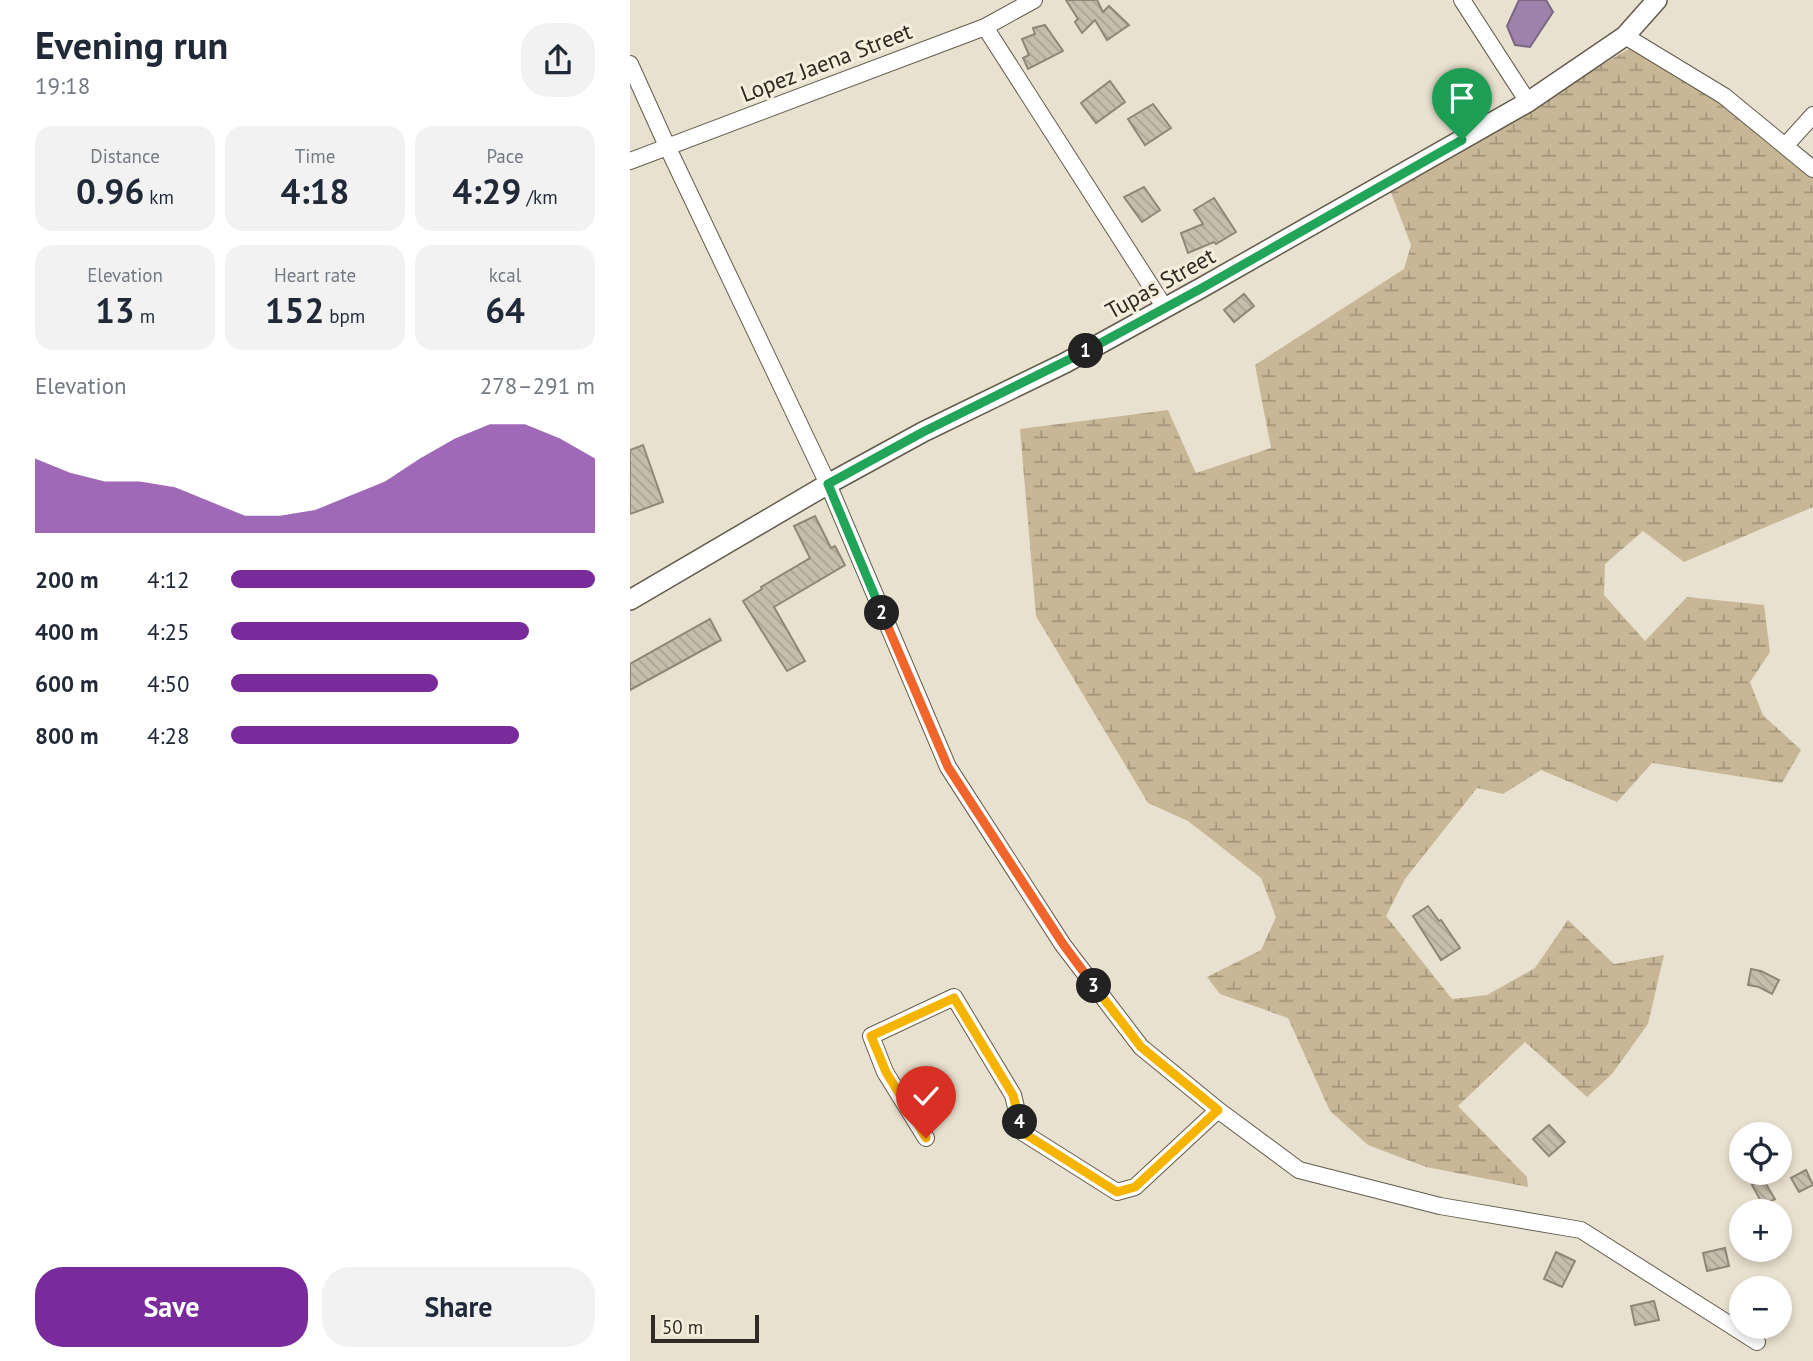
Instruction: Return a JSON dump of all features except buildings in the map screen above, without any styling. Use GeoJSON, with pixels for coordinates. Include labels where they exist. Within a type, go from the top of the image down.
{"type":"FeatureCollection","features":[{"type":"Feature","properties":{"kind":"street","name":"Lopez Jaena Street"},"geometry":{"type":"LineString","coordinates":[[630,161],[985,27],[1034,0]]}},
{"type":"Feature","properties":{"kind":"street"},"geometry":{"type":"LineString","coordinates":[[1462,0],[1528,102]]}},
{"type":"Feature","properties":{"kind":"street","name":"Tupas Street"},"geometry":{"type":"LineString","coordinates":[[630,600],[828,484],[923,432],[1065,363],[1528,102],[1625,36],[1657,0]]}},
{"type":"Feature","properties":{"kind":"street"},"geometry":{"type":"LineString","coordinates":[[985,27],[1164,308]]}},
{"type":"Feature","properties":{"kind":"street"},"geometry":{"type":"LineString","coordinates":[[1625,36],[1724,96],[1813,169]]}},
{"type":"Feature","properties":{"kind":"street"},"geometry":{"type":"LineString","coordinates":[[630,64],[828,484],[948,767],[1063,944],[1141,1047],[1218,1110],[1299,1170],[1440,1206],[1581,1230],[1757,1342]]}},
{"type":"Feature","properties":{"kind":"street"},"geometry":{"type":"LineString","coordinates":[[1787,145],[1813,116]]}},
{"type":"Feature","properties":{"kind":"street"},"geometry":{"type":"LineString","coordinates":[[926,1138],[886,1072],[871,1036],[954,998],[1013,1095],[1022,1132],[1117,1192],[1135,1187],[1218,1110]]}},
{"type":"Feature","properties":{"kind":"green space"},"geometry":{"type":"Polygon","coordinates":[[[1632,47],[1716,91],[1813,175],[1813,507],[1684,562],[1643,531],[1605,564],[1604,595],[1645,641],[1687,597],[1764,605],[1770,652],[1750,682],[1763,715],[1801,750],[1782,783],[1652,763],[1617,802],[1541,770],[1503,794],[1477,788],[1405,879],[1386,916],[1452,999],[1487,995],[1535,968],[1568,920],[1614,964],[1664,955],[1648,1024],[1612,1074],[1587,1097],[1525,1042],[1458,1106],[1527,1177],[1528,1187],[1426,1167],[1368,1145],[1330,1111],[1288,1018],[1220,994],[1207,977],[1261,950],[1276,917],[1261,878],[1188,821],[1148,803],[1036,616],[1020,429],[1168,410],[1196,473],[1271,448],[1255,365],[1404,269],[1411,245],[1390,190],[1632,47]]]}},
{"type":"Feature","properties":{"kind":"shaded area"},"geometry":{"type":"Polygon","coordinates":[[[1519,0],[1546,0],[1553,12],[1530,47],[1515,45],[1507,26],[1519,0]]]}},
{"type":"Feature","properties":{"kind":"route"},"geometry":{"type":"LineString","coordinates":[[926,1138],[886,1072],[871,1036],[954,998],[1013,1095],[1022,1132],[1117,1192],[1135,1187],[1218,1110],[1141,1047],[1063,944],[948,767],[828,484],[923,432],[1065,363],[1462,140]]}}]}
